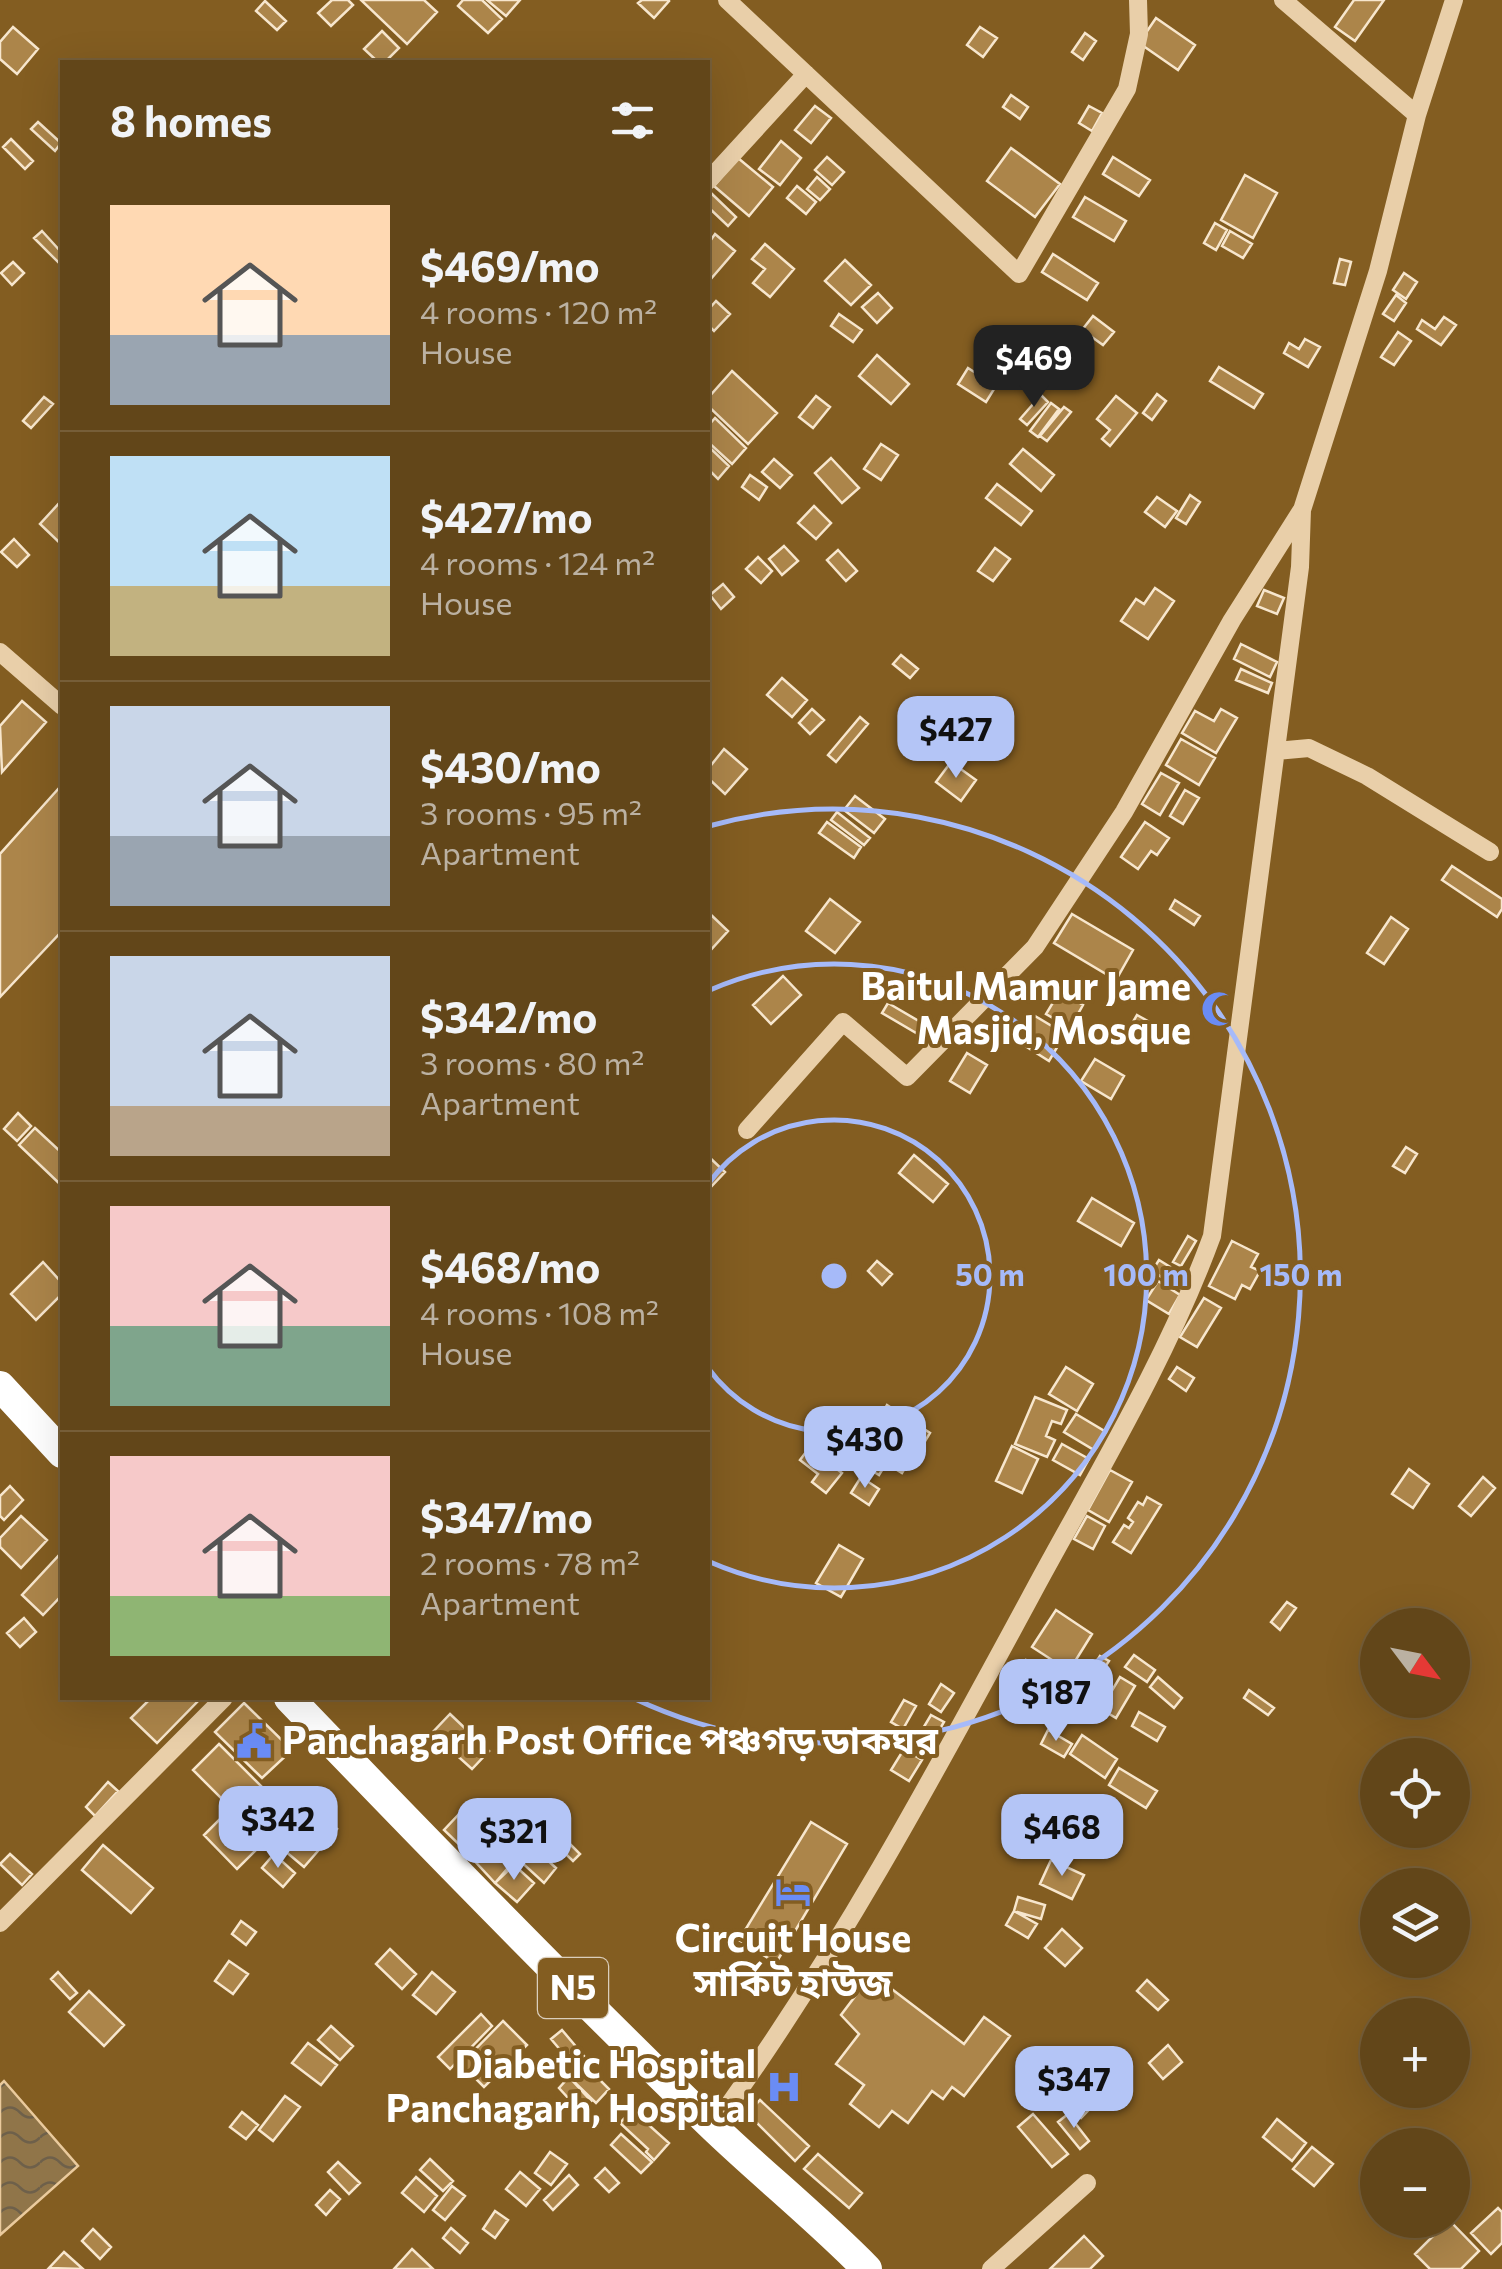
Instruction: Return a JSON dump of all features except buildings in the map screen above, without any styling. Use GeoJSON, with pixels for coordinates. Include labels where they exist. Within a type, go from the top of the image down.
{"type":"FeatureCollection","features":[{"type":"Feature","properties":{"kind":"highway"},"geometry":{"type":"LineString","coordinates":[[0,1386],[60,1451]]}},
{"type":"Feature","properties":{"kind":"highway","name":"N5"},"geometry":{"type":"LineString","coordinates":[[292,1700],[445,1861],[713,2127],[822,2223],[867,2269]]}},
{"type":"Feature","properties":{"kind":"street"},"geometry":{"type":"LineString","coordinates":[[727,0],[1019,274],[1127,90],[1138,34],[1138,0]]}},
{"type":"Feature","properties":{"kind":"street"},"geometry":{"type":"LineString","coordinates":[[1282,0],[1416,115]]}},
{"type":"Feature","properties":{"kind":"street"},"geometry":{"type":"LineString","coordinates":[[748,1130],[843,1022],[908,1078],[1034,948],[1124,812],[1232,620],[1302,510],[1378,271],[1416,115],[1454,0]]}},
{"type":"Feature","properties":{"kind":"street"},"geometry":{"type":"LineString","coordinates":[[710,179],[806,74]]}},
{"type":"Feature","properties":{"kind":"street"},"geometry":{"type":"LineString","coordinates":[[713,2127],[836,1946],[902,1833],[1194,1286],[1212,1236],[1300,567],[1302,510]]}},
{"type":"Feature","properties":{"kind":"street"},"geometry":{"type":"LineString","coordinates":[[0,652],[60,704]]}},
{"type":"Feature","properties":{"kind":"street"},"geometry":{"type":"LineString","coordinates":[[1276,751],[1309,748],[1367,776],[1490,852]]}},
{"type":"Feature","properties":{"kind":"street"},"geometry":{"type":"LineString","coordinates":[[0,1924],[222,1700]]}},
{"type":"Feature","properties":{"kind":"street"},"geometry":{"type":"LineString","coordinates":[[991,2269],[1087,2184]]}},
{"type":"Feature","properties":{"kind":"water"},"geometry":{"type":"Polygon","coordinates":[[[4,2081],[78,2166],[0,2235],[0,2085],[4,2081]]]}},
{"type":"Feature","properties":{"kind":"place","name":"Baitul Mamur Jame Masjid, Mosque"},"geometry":{"type":"Point","coordinates":[1219,1009]}},
{"type":"Feature","properties":{"kind":"place","name":"Panchagarh Post Office পঞ্চগড় ডাকঘর"},"geometry":{"type":"Point","coordinates":[254,1741]}},
{"type":"Feature","properties":{"kind":"place","name":"Circuit House সার্কিট হাউজ"},"geometry":{"type":"Point","coordinates":[793,1892]}},
{"type":"Feature","properties":{"kind":"place","name":"Diabetic Hospital Panchagarh, Hospital"},"geometry":{"type":"Point","coordinates":[784,2087]}}]}
